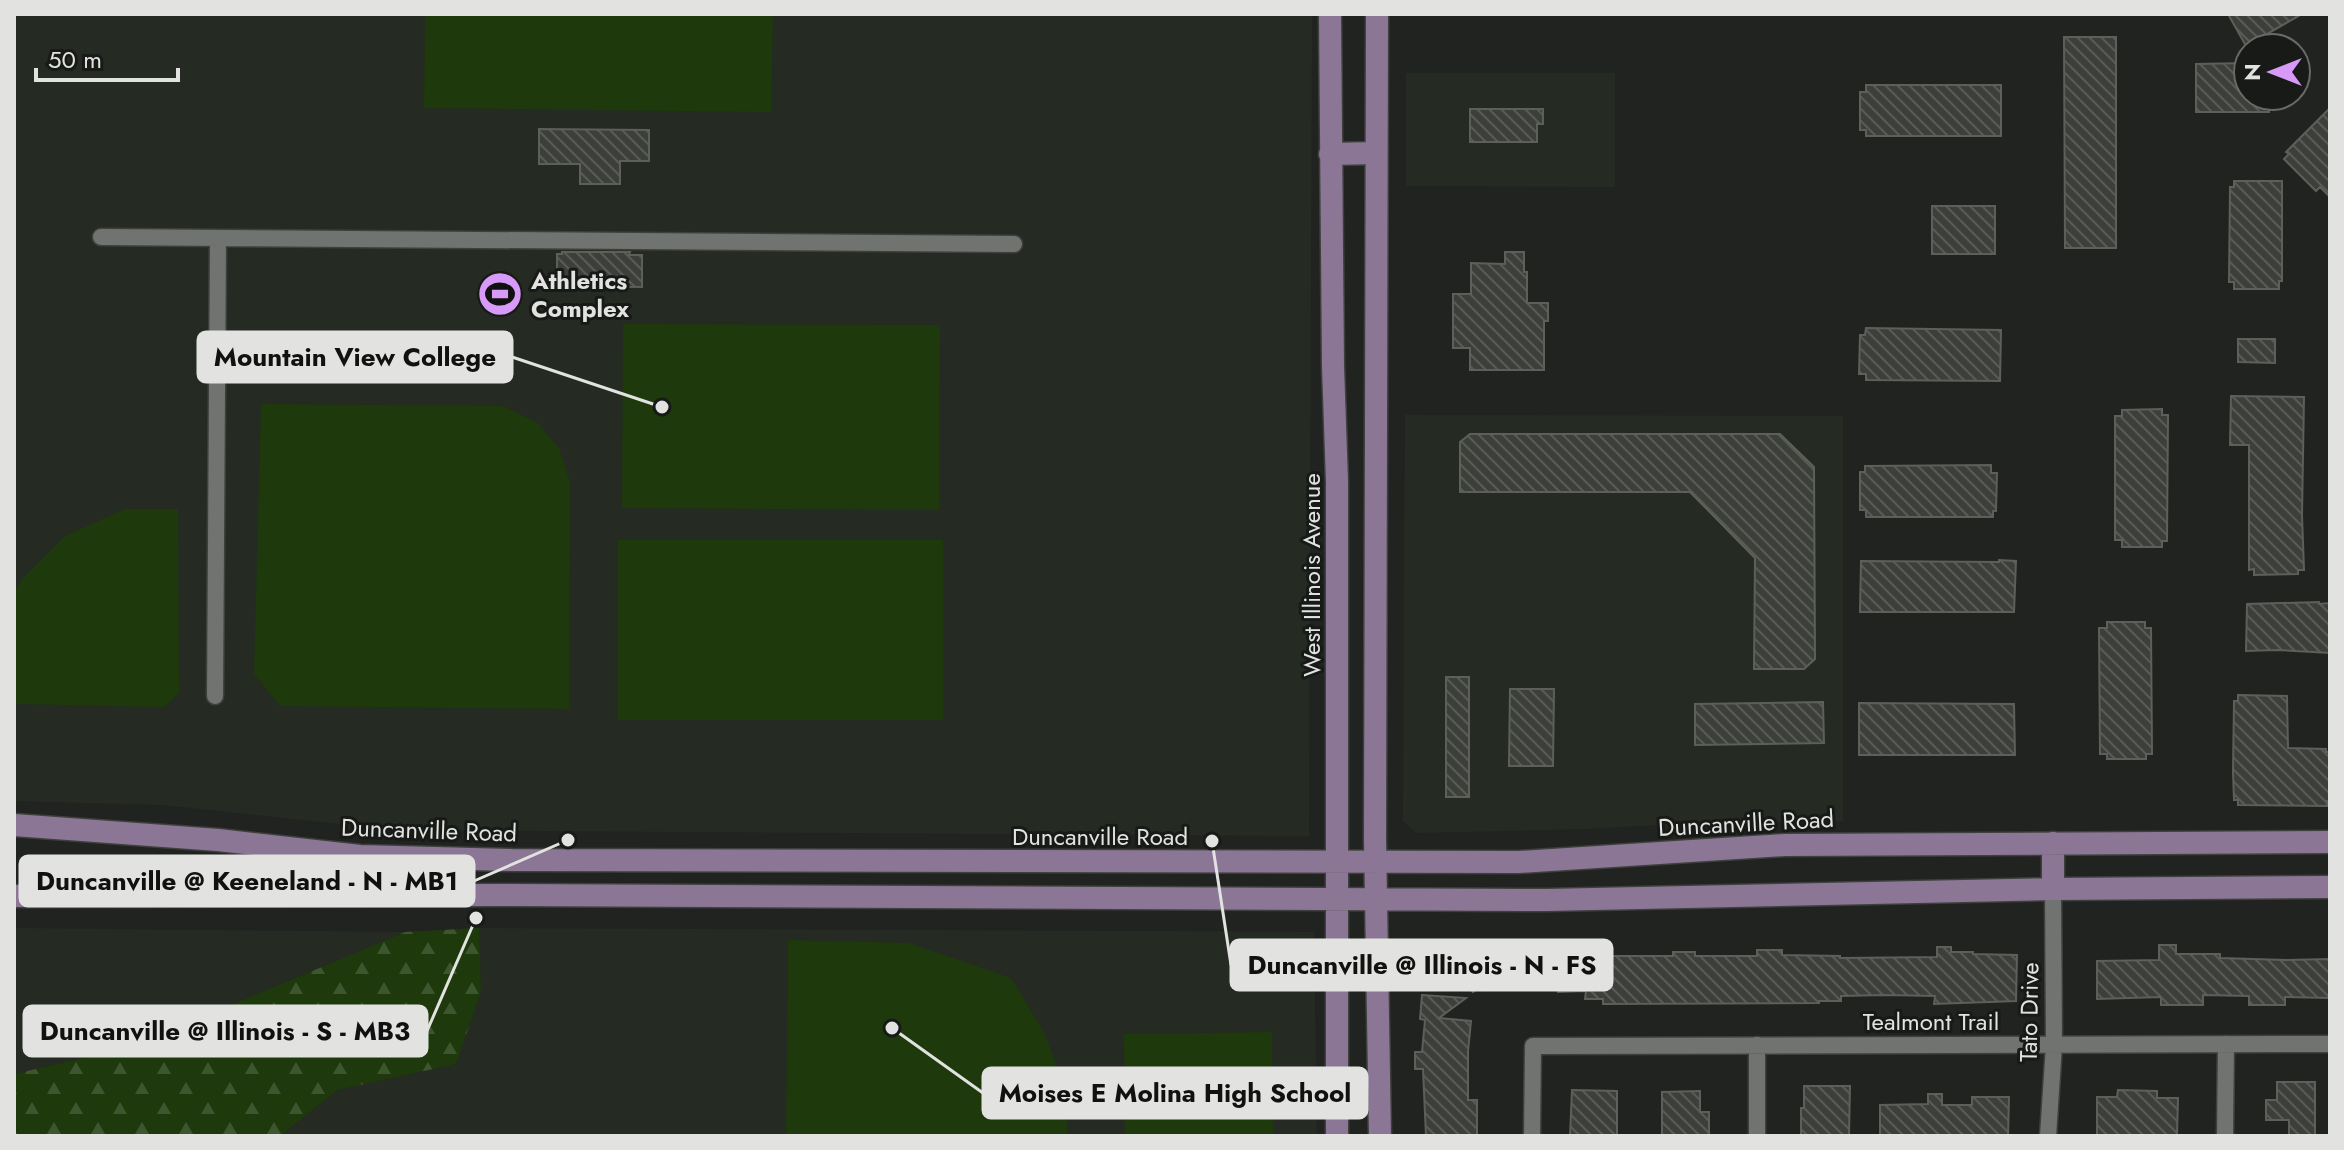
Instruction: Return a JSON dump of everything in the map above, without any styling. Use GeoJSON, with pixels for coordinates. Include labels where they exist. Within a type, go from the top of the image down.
{"type":"FeatureCollection","features":[{"type":"Feature","properties":{"kind":"main road","name":"West Illinois Avenue"},"geometry":{"type":"LineString","coordinates":[[1330,14],[1337,482],[1337,1136]]}},
{"type":"Feature","properties":{"kind":"main road"},"geometry":{"type":"LineString","coordinates":[[1377,14],[1375,901],[1380,1136]]}},
{"type":"Feature","properties":{"kind":"main road"},"geometry":{"type":"LineString","coordinates":[[1330,154],[1376,153]]}},
{"type":"Feature","properties":{"kind":"main road"},"geometry":{"type":"LineString","coordinates":[[1337,482],[1376,481]]}},
{"type":"Feature","properties":{"kind":"main road","name":"Duncanville Road"},"geometry":{"type":"LineString","coordinates":[[14,825],[203,839],[360,856],[512,860],[1519,862],[1785,845],[2330,842]]}},
{"type":"Feature","properties":{"kind":"main road"},"geometry":{"type":"LineString","coordinates":[[2053,843],[2053,889]]}},
{"type":"Feature","properties":{"kind":"main road"},"geometry":{"type":"LineString","coordinates":[[14,896],[510,895],[1375,901],[2330,887]]}},
{"type":"Feature","properties":{"kind":"street"},"geometry":{"type":"LineString","coordinates":[[101,237],[1014,244]]}},
{"type":"Feature","properties":{"kind":"street"},"geometry":{"type":"LineString","coordinates":[[215,696],[218,238]]}},
{"type":"Feature","properties":{"kind":"street","name":"Tato Drive"},"geometry":{"type":"LineString","coordinates":[[2048,1136],[2054,1045],[2053,889]]}},
{"type":"Feature","properties":{"kind":"street"},"geometry":{"type":"LineString","coordinates":[[2225,1136],[2226,1044]]}},
{"type":"Feature","properties":{"kind":"street","name":"Tealmont Trail"},"geometry":{"type":"LineString","coordinates":[[1532,1136],[1533,1046],[2330,1044]]}},
{"type":"Feature","properties":{"kind":"street"},"geometry":{"type":"LineString","coordinates":[[1757,1045],[1757,1136]]}},
{"type":"Feature","properties":{"kind":"shaded area"},"geometry":{"type":"Polygon","coordinates":[[[14,14],[1312,14],[1309,836],[395,830],[163,805],[14,801],[14,14]]]}},
{"type":"Feature","properties":{"kind":"shaded area"},"geometry":{"type":"Polygon","coordinates":[[[1406,73],[1615,73],[1615,187],[1406,186],[1406,73]]]}},
{"type":"Feature","properties":{"kind":"shaded area"},"geometry":{"type":"Polygon","coordinates":[[[1405,415],[1843,416],[1843,821],[1416,833],[1403,821],[1405,415]]]}},
{"type":"Feature","properties":{"kind":"shaded area"},"geometry":{"type":"Polygon","coordinates":[[[14,928],[405,932],[131,1047],[14,1074],[14,928]]]}},
{"type":"Feature","properties":{"kind":"shaded area"},"geometry":{"type":"Polygon","coordinates":[[[479,928],[1314,932],[1317,1136],[280,1136],[337,1090],[456,1064],[481,992],[479,928]]]}},
{"type":"Feature","properties":{"kind":"green space"},"geometry":{"type":"Polygon","coordinates":[[[425,14],[773,14],[771,112],[424,108],[425,14]]]}},
{"type":"Feature","properties":{"kind":"green space"},"geometry":{"type":"Polygon","coordinates":[[[623,324],[940,325],[939,510],[622,508],[623,324]]]}},
{"type":"Feature","properties":{"kind":"green space"},"geometry":{"type":"Polygon","coordinates":[[[261,404],[503,406],[538,423],[559,448],[570,482],[569,709],[280,706],[254,674],[261,404]]]}},
{"type":"Feature","properties":{"kind":"green space"},"geometry":{"type":"Polygon","coordinates":[[[125,509],[178,509],[179,693],[164,707],[14,704],[14,592],[21,580],[65,536],[125,509]]]}},
{"type":"Feature","properties":{"kind":"green space"},"geometry":{"type":"Polygon","coordinates":[[[618,540],[943,540],[943,720],[618,720],[618,540]]]}},
{"type":"Feature","properties":{"kind":"green space"},"geometry":{"type":"Polygon","coordinates":[[[479,928],[481,992],[456,1064],[337,1090],[280,1136],[14,1136],[14,1074],[131,1047],[405,932],[479,928]]]}},
{"type":"Feature","properties":{"kind":"green space"},"geometry":{"type":"Polygon","coordinates":[[[788,940],[909,943],[1011,978],[1044,1032],[1068,1097],[1067,1136],[786,1136],[788,940]]]}},
{"type":"Feature","properties":{"kind":"green space"},"geometry":{"type":"Polygon","coordinates":[[[1272,1032],[1273,1136],[1125,1136],[1124,1034],[1272,1032]]]}},
{"type":"Feature","properties":{"kind":"building"},"geometry":{"type":"Polygon","coordinates":[[[2228,14],[2302,14],[2270,32],[2238,32],[2228,14]]]}},
{"type":"Feature","properties":{"kind":"building"},"geometry":{"type":"Polygon","coordinates":[[[2064,37],[2116,37],[2116,248],[2065,248],[2064,37]]]}},
{"type":"Feature","properties":{"kind":"building"},"geometry":{"type":"Polygon","coordinates":[[[2232,63],[2232,112],[2196,112],[2196,64],[2232,63]]]}},
{"type":"Feature","properties":{"kind":"building"},"geometry":{"type":"Polygon","coordinates":[[[1866,85],[2001,85],[2001,136],[1866,136],[1866,130],[1860,130],[1860,92],[1866,92],[1866,85]]]}},
{"type":"Feature","properties":{"kind":"building"},"geometry":{"type":"Polygon","coordinates":[[[2330,108],[2330,197],[2320,187],[2316,191],[2284,159],[2289,154],[2286,152],[2330,108]]]}},
{"type":"Feature","properties":{"kind":"building"},"geometry":{"type":"Polygon","coordinates":[[[1470,109],[1543,109],[1543,124],[1537,124],[1537,142],[1470,142],[1470,109]]]}},
{"type":"Feature","properties":{"kind":"building"},"geometry":{"type":"Polygon","coordinates":[[[539,129],[649,130],[649,161],[620,161],[620,184],[580,184],[580,164],[539,164],[539,129]]]}},
{"type":"Feature","properties":{"kind":"building"},"geometry":{"type":"Polygon","coordinates":[[[2234,181],[2282,181],[2282,281],[2279,281],[2279,289],[2234,289],[2234,282],[2229,282],[2230,187],[2234,187],[2234,181]]]}},
{"type":"Feature","properties":{"kind":"building"},"geometry":{"type":"Polygon","coordinates":[[[1932,206],[1995,206],[1995,254],[1932,254],[1932,206]]]}},
{"type":"Feature","properties":{"kind":"building"},"geometry":{"type":"Polygon","coordinates":[[[630,252],[629,255],[642,255],[642,287],[557,286],[557,254],[630,252]]]}},
{"type":"Feature","properties":{"kind":"building"},"geometry":{"type":"Polygon","coordinates":[[[1505,252],[1524,252],[1527,303],[1548,303],[1548,321],[1544,321],[1544,370],[1470,370],[1470,348],[1453,348],[1453,294],[1471,294],[1471,263],[1505,264],[1505,252]]]}},
{"type":"Feature","properties":{"kind":"building"},"geometry":{"type":"Polygon","coordinates":[[[1866,328],[2001,330],[2000,381],[1866,380],[1866,374],[1859,374],[1860,335],[1865,335],[1866,328]]]}},
{"type":"Feature","properties":{"kind":"building"},"geometry":{"type":"Polygon","coordinates":[[[2238,339],[2275,339],[2275,363],[2238,362],[2238,339]]]}},
{"type":"Feature","properties":{"kind":"building"},"geometry":{"type":"Polygon","coordinates":[[[2231,396],[2304,397],[2304,570],[2298,570],[2298,574],[2254,575],[2254,569],[2249,570],[2249,445],[2230,445],[2231,396]]]}},
{"type":"Feature","properties":{"kind":"building"},"geometry":{"type":"Polygon","coordinates":[[[2162,409],[2162,415],[2168,415],[2167,541],[2162,541],[2162,547],[2122,547],[2122,540],[2115,540],[2115,416],[2122,416],[2122,410],[2162,409]]]}},
{"type":"Feature","properties":{"kind":"building"},"geometry":{"type":"Polygon","coordinates":[[[1470,434],[1780,434],[1814,467],[1815,659],[1804,669],[1754,669],[1755,558],[1690,492],[1460,492],[1460,442],[1470,434]]]}},
{"type":"Feature","properties":{"kind":"building"},"geometry":{"type":"Polygon","coordinates":[[[1991,465],[1991,473],[1997,473],[1996,511],[1993,511],[1993,517],[1866,517],[1866,510],[1860,510],[1860,472],[1865,472],[1865,466],[1991,465]]]}},
{"type":"Feature","properties":{"kind":"building"},"geometry":{"type":"Polygon","coordinates":[[[1861,561],[2016,561],[2014,612],[1860,612],[1861,561]]]}},
{"type":"Feature","properties":{"kind":"building"},"geometry":{"type":"Polygon","coordinates":[[[2330,603],[2330,653],[2246,651],[2247,604],[2330,603]]]}},
{"type":"Feature","properties":{"kind":"building"},"geometry":{"type":"Polygon","coordinates":[[[2107,622],[2145,622],[2145,628],[2151,628],[2152,754],[2146,754],[2146,759],[2107,759],[2107,754],[2100,754],[2099,628],[2107,628],[2107,622]]]}},
{"type":"Feature","properties":{"kind":"building"},"geometry":{"type":"Polygon","coordinates":[[[1446,677],[1469,677],[1469,797],[1446,797],[1446,677]]]}},
{"type":"Feature","properties":{"kind":"building"},"geometry":{"type":"Polygon","coordinates":[[[1510,689],[1554,689],[1553,766],[1509,766],[1510,689]]]}},
{"type":"Feature","properties":{"kind":"building"},"geometry":{"type":"Polygon","coordinates":[[[2238,695],[2287,696],[2288,748],[2326,749],[2330,752],[2330,801],[2327,801],[2327,806],[2238,805],[2238,800],[2234,800],[2233,772],[2234,701],[2238,701],[2238,695]]]}},
{"type":"Feature","properties":{"kind":"building"},"geometry":{"type":"Polygon","coordinates":[[[1823,702],[1824,743],[1695,745],[1695,704],[1823,702]]]}},
{"type":"Feature","properties":{"kind":"building"},"geometry":{"type":"Polygon","coordinates":[[[1859,703],[2014,704],[2015,755],[1859,755],[1859,703]]]}},
{"type":"Feature","properties":{"kind":"building"},"geometry":{"type":"Polygon","coordinates":[[[1483,942],[1512,980],[1500,989],[1494,982],[1484,990],[1481,986],[1473,992],[1450,962],[1470,946],[1473,950],[1483,942]]]}},
{"type":"Feature","properties":{"kind":"building"},"geometry":{"type":"Polygon","coordinates":[[[1570,945],[1570,952],[1608,952],[1608,956],[1673,956],[1673,952],[1695,952],[1695,956],[1757,956],[1757,950],[1782,950],[1782,955],[1840,958],[1937,957],[1937,947],[1951,947],[1951,952],[2017,955],[2016,1001],[1934,1004],[1935,996],[1884,995],[1841,996],[1841,1001],[1819,1003],[1603,1004],[1603,999],[1585,999],[1586,991],[1558,992],[1557,983],[1536,984],[1535,947],[1570,945]]]}},
{"type":"Feature","properties":{"kind":"building"},"geometry":{"type":"Polygon","coordinates":[[[2159,945],[2176,945],[2176,954],[2220,954],[2220,958],[2330,959],[2330,998],[2285,997],[2285,1005],[2249,1005],[2249,996],[2203,995],[2203,1005],[2161,1005],[2161,997],[2097,999],[2097,961],[2159,960],[2159,945]]]}},
{"type":"Feature","properties":{"kind":"building"},"geometry":{"type":"Polygon","coordinates":[[[1422,995],[1466,998],[1439,1018],[1471,1021],[1468,1100],[1477,1100],[1477,1135],[1426,1136],[1423,1069],[1415,1069],[1415,1052],[1422,1052],[1425,1020],[1420,1019],[1422,995]]]}},
{"type":"Feature","properties":{"kind":"building"},"geometry":{"type":"Polygon","coordinates":[[[2277,1082],[2315,1082],[2315,1136],[2289,1136],[2289,1120],[2266,1120],[2266,1100],[2277,1100],[2277,1082]]]}},
{"type":"Feature","properties":{"kind":"building"},"geometry":{"type":"Polygon","coordinates":[[[1804,1086],[1850,1086],[1849,1136],[1801,1136],[1804,1086]]]}},
{"type":"Feature","properties":{"kind":"building"},"geometry":{"type":"Polygon","coordinates":[[[1572,1090],[1617,1091],[1617,1136],[1570,1136],[1572,1090]]]}},
{"type":"Feature","properties":{"kind":"building"},"geometry":{"type":"Polygon","coordinates":[[[2118,1090],[2157,1091],[2157,1098],[2178,1098],[2177,1135],[2097,1136],[2097,1097],[2117,1097],[2118,1090]]]}},
{"type":"Feature","properties":{"kind":"building"},"geometry":{"type":"Polygon","coordinates":[[[1700,1091],[1700,1112],[1709,1112],[1709,1136],[1662,1136],[1662,1092],[1700,1091]]]}},
{"type":"Feature","properties":{"kind":"building"},"geometry":{"type":"Polygon","coordinates":[[[1928,1094],[1942,1094],[1942,1105],[1972,1105],[1972,1097],[2009,1097],[2008,1136],[1880,1136],[1880,1105],[1928,1104],[1928,1094]]]}},
{"type":"Feature","properties":{"kind":"place","name":"Athletics Complex"},"geometry":{"type":"Point","coordinates":[500,294]}},
{"type":"Feature","properties":{"kind":"place","name":"Mountain View College"},"geometry":{"type":"Point","coordinates":[662,407]}},
{"type":"Feature","properties":{"kind":"place","name":"Duncanville @ Keeneland - N - MB1"},"geometry":{"type":"Point","coordinates":[568,840]}},
{"type":"Feature","properties":{"kind":"place","name":"Duncanville @ Illinois - N - FS"},"geometry":{"type":"Point","coordinates":[1212,841]}},
{"type":"Feature","properties":{"kind":"place","name":"Duncanville @ Illinois - S - MB3"},"geometry":{"type":"Point","coordinates":[476,918]}},
{"type":"Feature","properties":{"kind":"place","name":"Moises E Molina High School"},"geometry":{"type":"Point","coordinates":[892,1028]}}]}
